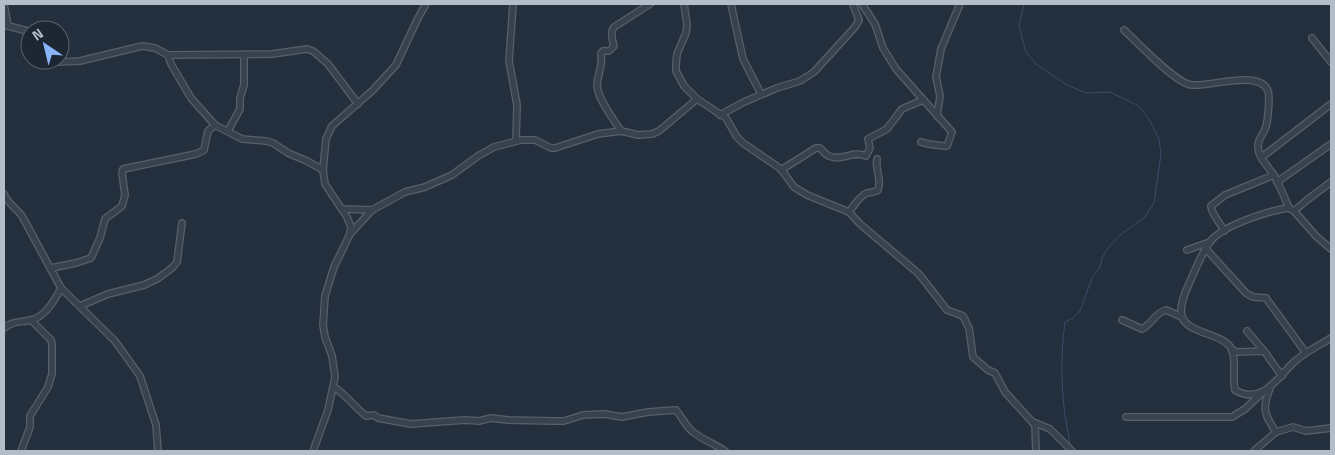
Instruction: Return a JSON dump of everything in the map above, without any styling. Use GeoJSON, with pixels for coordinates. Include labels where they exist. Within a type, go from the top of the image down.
{"type":"FeatureCollection","features":[{"type":"Feature","properties":{"kind":"street"},"geometry":{"type":"LineString","coordinates":[[4,4],[6,25],[20,29]]}},
{"type":"Feature","properties":{"kind":"street"},"geometry":{"type":"LineString","coordinates":[[350,234],[350,223],[324,184],[323,170],[326,139],[332,126],[373,90],[396,65],[426,4]]}},
{"type":"Feature","properties":{"kind":"street"},"geometry":{"type":"LineString","coordinates":[[513,4],[509,61],[517,105],[516,141]]}},
{"type":"Feature","properties":{"kind":"street"},"geometry":{"type":"LineString","coordinates":[[621,131],[604,105],[597,86],[602,64],[601,53],[612,49],[614,46],[612,29],[650,4]]}},
{"type":"Feature","properties":{"kind":"street"},"geometry":{"type":"LineString","coordinates":[[684,4],[687,25],[686,33],[677,54],[676,71],[684,86],[697,99],[726,118],[737,137],[781,170],[794,187],[849,212],[860,224],[919,274],[947,310],[963,316],[969,328],[973,357],[995,374],[1005,392],[1033,422],[1036,430],[1036,451]]}},
{"type":"Feature","properties":{"kind":"street"},"geometry":{"type":"LineString","coordinates":[[731,4],[743,59],[762,94]]}},
{"type":"Feature","properties":{"kind":"street"},"geometry":{"type":"LineString","coordinates":[[720,115],[762,94],[800,81],[814,72],[856,27],[859,20],[853,4]]}},
{"type":"Feature","properties":{"kind":"street"},"geometry":{"type":"LineString","coordinates":[[862,4],[875,24],[883,48],[896,69],[952,132],[947,146],[921,142]]}},
{"type":"Feature","properties":{"kind":"street"},"geometry":{"type":"LineString","coordinates":[[937,116],[940,96],[936,77],[941,49],[960,4]]}},
{"type":"Feature","properties":{"kind":"street"},"geometry":{"type":"LineString","coordinates":[[1124,30],[1172,75],[1186,84],[1209,84],[1248,79],[1264,86],[1268,94],[1267,123],[1258,147],[1262,157],[1274,175],[1292,210],[1331,249]]}},
{"type":"Feature","properties":{"kind":"street"},"geometry":{"type":"LineString","coordinates":[[1312,38],[1331,62]]}},
{"type":"Feature","properties":{"kind":"street"},"geometry":{"type":"LineString","coordinates":[[70,61],[80,61],[142,46],[154,48],[168,55],[272,54],[307,49],[313,51],[333,70],[358,104]]}},
{"type":"Feature","properties":{"kind":"street"},"geometry":{"type":"LineString","coordinates":[[168,55],[191,98],[215,124],[242,139],[266,141],[323,170]]}},
{"type":"Feature","properties":{"kind":"street"},"geometry":{"type":"LineString","coordinates":[[228,131],[240,109],[240,98],[244,85],[245,55]]}},
{"type":"Feature","properties":{"kind":"street"},"geometry":{"type":"LineString","coordinates":[[313,451],[334,387],[333,362],[323,325],[325,296],[334,267],[350,234],[372,210],[405,192],[425,187],[452,175],[494,147],[516,141],[535,140],[555,148],[586,136],[621,131],[652,134],[659,131],[697,99]]}},
{"type":"Feature","properties":{"kind":"street"},"geometry":{"type":"LineString","coordinates":[[781,170],[816,148],[820,148],[828,156],[834,158],[852,154],[866,156],[870,148],[868,139],[887,129],[902,109],[922,100]]}},
{"type":"Feature","properties":{"kind":"street"},"geometry":{"type":"LineString","coordinates":[[1262,157],[1331,104]]}},
{"type":"Feature","properties":{"kind":"street"},"geometry":{"type":"LineString","coordinates":[[51,268],[91,258],[100,238],[104,219],[122,206],[125,195],[123,169],[196,154],[204,150],[208,131],[215,124]]}},
{"type":"Feature","properties":{"kind":"street"},"geometry":{"type":"LineString","coordinates":[[1277,182],[1331,144]]}},
{"type":"Feature","properties":{"kind":"street"},"geometry":{"type":"LineString","coordinates":[[849,212],[861,197],[878,190],[881,182],[876,166],[877,159]]}},
{"type":"Feature","properties":{"kind":"street"},"geometry":{"type":"LineString","coordinates":[[1224,231],[1221,223],[1211,210],[1211,206],[1225,195],[1274,175]]}},
{"type":"Feature","properties":{"kind":"street"},"geometry":{"type":"LineString","coordinates":[[1187,250],[1210,242],[1224,231],[1268,211],[1292,210],[1331,182]]}},
{"type":"Feature","properties":{"kind":"street"},"geometry":{"type":"LineString","coordinates":[[4,194],[6,200],[22,216],[62,288],[115,341],[140,376],[156,425],[158,451]]}},
{"type":"Feature","properties":{"kind":"street"},"geometry":{"type":"LineString","coordinates":[[342,209],[372,210]]}},
{"type":"Feature","properties":{"kind":"street"},"geometry":{"type":"LineString","coordinates":[[80,306],[108,294],[144,285],[157,279],[172,268],[177,262],[182,224]]}},
{"type":"Feature","properties":{"kind":"street"},"geometry":{"type":"LineString","coordinates":[[1182,317],[1182,302],[1185,292],[1210,242]]}},
{"type":"Feature","properties":{"kind":"street"},"geometry":{"type":"LineString","coordinates":[[1206,249],[1246,293],[1253,297],[1266,298],[1306,353]]}},
{"type":"Feature","properties":{"kind":"street"},"geometry":{"type":"LineString","coordinates":[[4,328],[13,322],[31,320],[46,311],[62,288]]}},
{"type":"Feature","properties":{"kind":"street"},"geometry":{"type":"LineString","coordinates":[[1122,320],[1142,329],[1146,328],[1160,312],[1166,310],[1182,317],[1190,325],[1222,341],[1232,350],[1238,352],[1264,350]]}},
{"type":"Feature","properties":{"kind":"street"},"geometry":{"type":"LineString","coordinates":[[21,451],[30,426],[30,416],[48,387],[52,374],[51,340],[31,320]]}},
{"type":"Feature","properties":{"kind":"street"},"geometry":{"type":"LineString","coordinates":[[1247,331],[1264,350],[1282,376]]}},
{"type":"Feature","properties":{"kind":"street"},"geometry":{"type":"LineString","coordinates":[[1126,417],[1232,417],[1245,409],[1282,376],[1292,364],[1331,338]]}},
{"type":"Feature","properties":{"kind":"street"},"geometry":{"type":"LineString","coordinates":[[1232,350],[1233,377],[1236,390],[1250,394],[1263,392]]}},
{"type":"Feature","properties":{"kind":"street"},"geometry":{"type":"LineString","coordinates":[[1271,386],[1264,408],[1268,420],[1276,432]]}},
{"type":"Feature","properties":{"kind":"street"},"geometry":{"type":"LineString","coordinates":[[334,387],[343,393],[366,416],[374,415],[378,418],[411,424],[465,420],[479,421],[491,418],[508,420],[564,420],[583,415],[604,414],[622,417],[648,412],[676,410],[694,433],[725,451]]}},
{"type":"Feature","properties":{"kind":"street"},"geometry":{"type":"LineString","coordinates":[[1033,422],[1050,429],[1072,451]]}},
{"type":"Feature","properties":{"kind":"street"},"geometry":{"type":"LineString","coordinates":[[1254,451],[1276,432],[1293,427],[1310,431],[1331,428]]}},
{"type":"Feature","properties":{"kind":"waterway"},"geometry":{"type":"LineString","coordinates":[[1024,4],[1019,26],[1026,52],[1036,64],[1067,85],[1086,93],[1110,92],[1139,106],[1150,121],[1159,139],[1161,154],[1154,203],[1145,217],[1120,235],[1109,247],[1102,258],[1100,267],[1092,278],[1080,311],[1073,318],[1065,322],[1062,386],[1070,446]]}}]}
